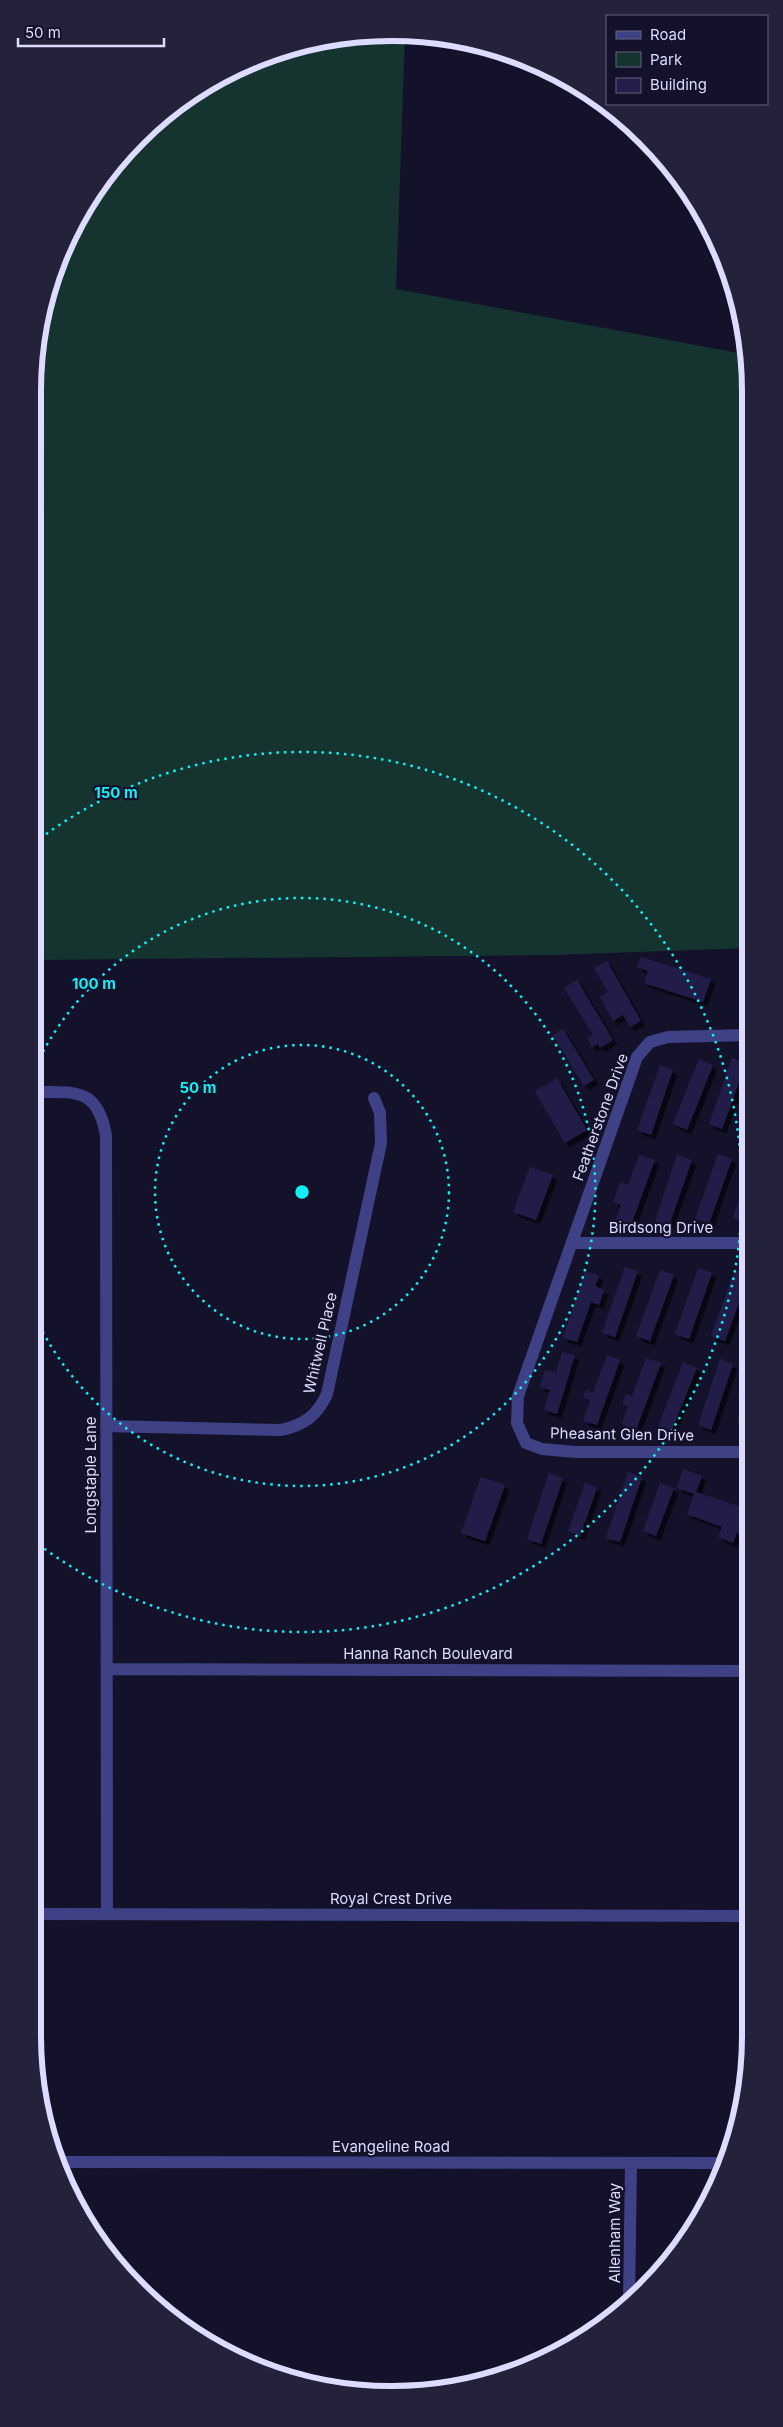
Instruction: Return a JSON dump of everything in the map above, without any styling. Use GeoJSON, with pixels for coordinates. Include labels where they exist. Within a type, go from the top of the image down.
{"type":"FeatureCollection","features":[{"type":"Feature","properties":{"kind":"street","name":"Featherstone Drive"},"geometry":{"type":"LineString","coordinates":[[572,1243],[637,1057],[650,1042],[668,1038],[742,1035]]}},
{"type":"Feature","properties":{"kind":"street","name":"Longstaple Lane"},"geometry":{"type":"LineString","coordinates":[[41,1092],[69,1092],[86,1096],[97,1106],[104,1120],[106,1136],[107,1914]]}},
{"type":"Feature","properties":{"kind":"street","name":"Whitwell Place"},"geometry":{"type":"LineString","coordinates":[[106,1426],[280,1430],[309,1420],[320,1408],[326,1394],[381,1143],[380,1113],[374,1098]]}},
{"type":"Feature","properties":{"kind":"street","name":"Birdsong Drive"},"geometry":{"type":"LineString","coordinates":[[572,1243],[742,1243]]}},
{"type":"Feature","properties":{"kind":"street","name":"Pheasant Glen Drive"},"geometry":{"type":"LineString","coordinates":[[572,1243],[518,1396],[517,1422],[526,1443],[542,1449],[575,1452],[742,1452]]}},
{"type":"Feature","properties":{"kind":"street","name":"Hanna Ranch Boulevard"},"geometry":{"type":"LineString","coordinates":[[107,1669],[742,1671]]}},
{"type":"Feature","properties":{"kind":"street","name":"Royal Crest Drive"},"geometry":{"type":"LineString","coordinates":[[41,1914],[742,1916]]}},
{"type":"Feature","properties":{"kind":"street","name":"Evangeline Road"},"geometry":{"type":"LineString","coordinates":[[65,2162],[718,2163]]}},
{"type":"Feature","properties":{"kind":"street","name":"Allenham Way"},"geometry":{"type":"LineString","coordinates":[[630,2291],[631,2163]]}},
{"type":"Feature","properties":{"kind":"green space"},"geometry":{"type":"Polygon","coordinates":[[[405,42],[396,289],[738,353],[739,345],[742,392],[742,948],[553,955],[41,960],[41,392],[44,346],[53,301],[68,257],[88,216],[114,178],[144,144],[178,114],[216,88],[257,68],[301,53],[346,44],[405,42]]]}},
{"type":"Feature","properties":{"kind":"building"},"geometry":{"type":"Polygon","coordinates":[[[641,957],[711,979],[703,1002],[644,983],[648,971],[637,967],[641,957]]]}},
{"type":"Feature","properties":{"kind":"building"},"geometry":{"type":"Polygon","coordinates":[[[607,961],[641,1021],[630,1027],[623,1015],[613,1021],[600,997],[608,992],[594,968],[607,961]]]}},
{"type":"Feature","properties":{"kind":"building"},"geometry":{"type":"Polygon","coordinates":[[[577,980],[613,1040],[600,1048],[598,1044],[592,1047],[587,1038],[593,1035],[564,988],[577,980]]]}},
{"type":"Feature","properties":{"kind":"building"},"geometry":{"type":"Polygon","coordinates":[[[563,1029],[594,1080],[584,1086],[553,1035],[563,1029]]]}},
{"type":"Feature","properties":{"kind":"building"},"geometry":{"type":"Polygon","coordinates":[[[732,1058],[742,1062],[742,1074],[722,1129],[709,1124],[732,1058]]]}},
{"type":"Feature","properties":{"kind":"building"},"geometry":{"type":"Polygon","coordinates":[[[699,1059],[713,1065],[687,1130],[673,1124],[699,1059]]]}},
{"type":"Feature","properties":{"kind":"building"},"geometry":{"type":"Polygon","coordinates":[[[660,1065],[673,1070],[651,1135],[637,1130],[660,1065]]]}},
{"type":"Feature","properties":{"kind":"building"},"geometry":{"type":"Polygon","coordinates":[[[557,1078],[587,1130],[565,1143],[535,1091],[557,1078]]]}},
{"type":"Feature","properties":{"kind":"building"},"geometry":{"type":"Polygon","coordinates":[[[718,1154],[732,1159],[709,1224],[695,1219],[718,1154]]]}},
{"type":"Feature","properties":{"kind":"building"},"geometry":{"type":"Polygon","coordinates":[[[639,1155],[655,1160],[631,1225],[616,1219],[621,1205],[613,1202],[620,1182],[628,1185],[639,1155]]]}},
{"type":"Feature","properties":{"kind":"building"},"geometry":{"type":"Polygon","coordinates":[[[677,1155],[692,1160],[669,1226],[655,1221],[677,1155]]]}},
{"type":"Feature","properties":{"kind":"building"},"geometry":{"type":"Polygon","coordinates":[[[530,1167],[553,1175],[536,1220],[513,1212],[530,1167]]]}},
{"type":"Feature","properties":{"kind":"building"},"geometry":{"type":"Polygon","coordinates":[[[742,1192],[742,1221],[733,1218],[742,1192]]]}},
{"type":"Feature","properties":{"kind":"building"},"geometry":{"type":"Polygon","coordinates":[[[625,1267],[638,1271],[615,1337],[602,1333],[625,1267]]]}},
{"type":"Feature","properties":{"kind":"building"},"geometry":{"type":"Polygon","coordinates":[[[698,1268],[712,1273],[689,1339],[675,1334],[698,1268]]]}},
{"type":"Feature","properties":{"kind":"building"},"geometry":{"type":"Polygon","coordinates":[[[660,1270],[674,1275],[650,1341],[636,1336],[660,1270]]]}},
{"type":"Feature","properties":{"kind":"building"},"geometry":{"type":"Polygon","coordinates":[[[735,1270],[742,1272],[742,1294],[725,1341],[711,1336],[735,1270]]]}},
{"type":"Feature","properties":{"kind":"building"},"geometry":{"type":"Polygon","coordinates":[[[585,1271],[599,1276],[595,1286],[604,1290],[599,1305],[591,1302],[577,1342],[563,1338],[585,1271]]]}},
{"type":"Feature","properties":{"kind":"building"},"geometry":{"type":"Polygon","coordinates":[[[562,1352],[575,1355],[557,1414],[544,1410],[550,1390],[540,1387],[545,1370],[556,1373],[562,1352]]]}},
{"type":"Feature","properties":{"kind":"building"},"geometry":{"type":"Polygon","coordinates":[[[607,1355],[620,1360],[597,1425],[583,1421],[590,1400],[583,1397],[586,1390],[593,1393],[607,1355]]]}},
{"type":"Feature","properties":{"kind":"building"},"geometry":{"type":"Polygon","coordinates":[[[646,1358],[661,1363],[636,1430],[622,1424],[628,1406],[622,1404],[626,1394],[632,1396],[646,1358]]]}},
{"type":"Feature","properties":{"kind":"building"},"geometry":{"type":"Polygon","coordinates":[[[720,1359],[733,1364],[711,1430],[698,1425],[720,1359]]]}},
{"type":"Feature","properties":{"kind":"building"},"geometry":{"type":"Polygon","coordinates":[[[683,1362],[697,1368],[671,1432],[658,1427],[683,1362]]]}},
{"type":"Feature","properties":{"kind":"building"},"geometry":{"type":"Polygon","coordinates":[[[741,1386],[742,1398],[738,1397],[741,1386]]]}},
{"type":"Feature","properties":{"kind":"building"},"geometry":{"type":"Polygon","coordinates":[[[742,1406],[742,1425],[737,1423],[742,1406]]]}},
{"type":"Feature","properties":{"kind":"building"},"geometry":{"type":"Polygon","coordinates":[[[683,1469],[702,1476],[696,1492],[742,1507],[742,1535],[737,1533],[733,1543],[718,1537],[722,1527],[687,1514],[694,1494],[677,1488],[683,1469]]]}},
{"type":"Feature","properties":{"kind":"building"},"geometry":{"type":"Polygon","coordinates":[[[628,1472],[642,1477],[620,1542],[606,1538],[628,1472]]]}},
{"type":"Feature","properties":{"kind":"building"},"geometry":{"type":"Polygon","coordinates":[[[549,1473],[563,1478],[541,1544],[527,1539],[549,1473]]]}},
{"type":"Feature","properties":{"kind":"building"},"geometry":{"type":"Polygon","coordinates":[[[481,1477],[505,1485],[485,1541],[461,1533],[481,1477]]]}},
{"type":"Feature","properties":{"kind":"building"},"geometry":{"type":"Polygon","coordinates":[[[585,1483],[597,1488],[580,1536],[568,1531],[585,1483]]]}},
{"type":"Feature","properties":{"kind":"building"},"geometry":{"type":"Polygon","coordinates":[[[660,1483],[674,1488],[656,1536],[643,1531],[660,1483]]]}}]}
